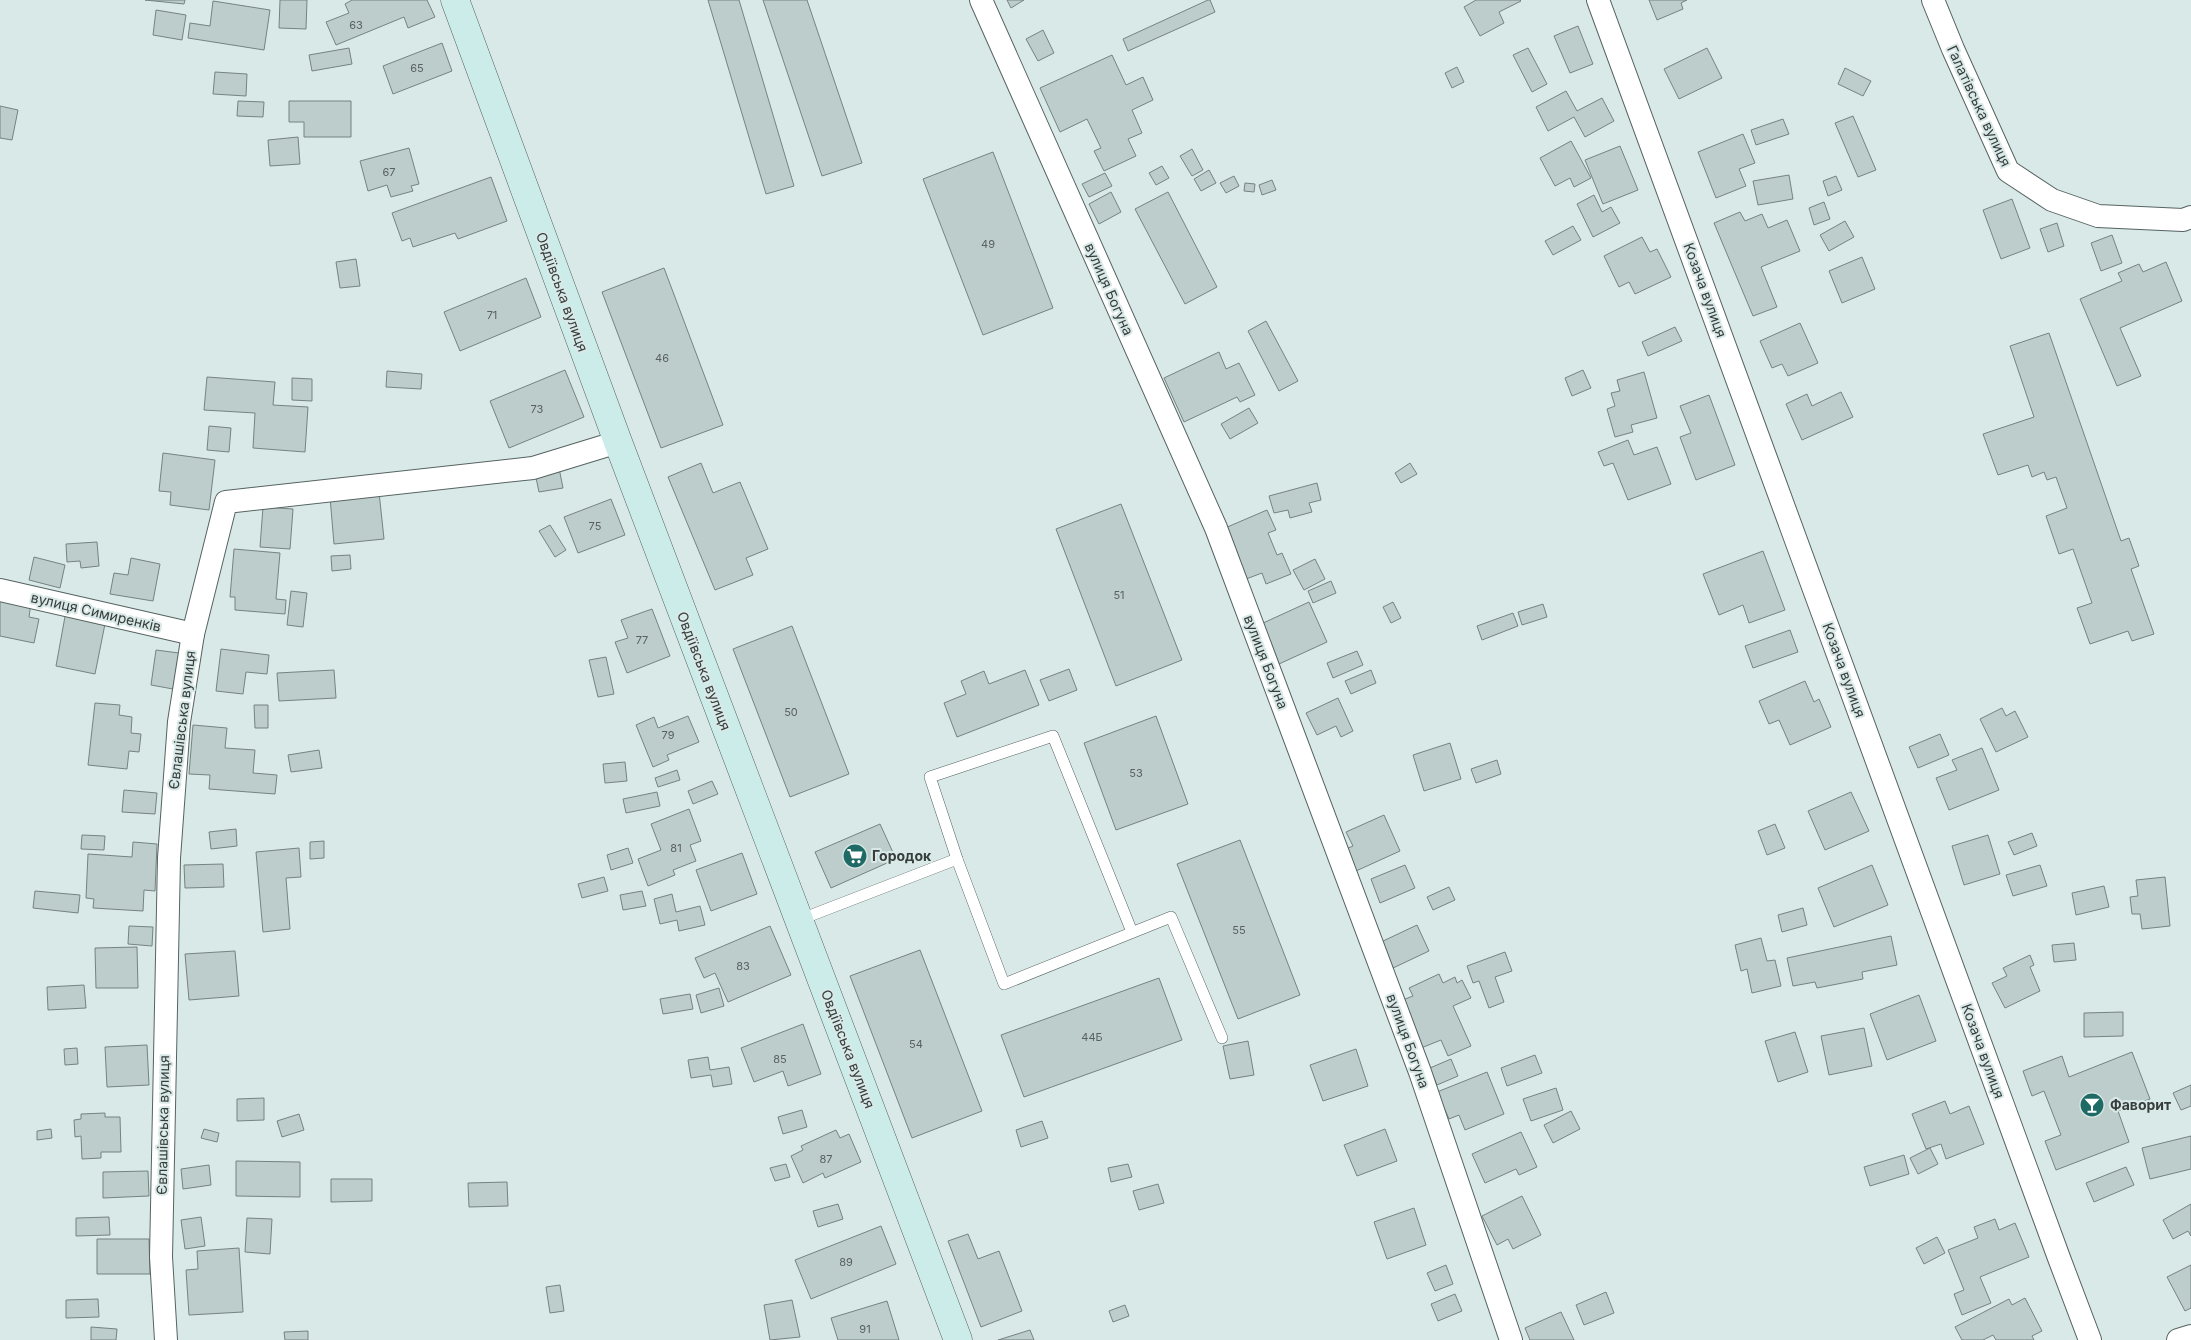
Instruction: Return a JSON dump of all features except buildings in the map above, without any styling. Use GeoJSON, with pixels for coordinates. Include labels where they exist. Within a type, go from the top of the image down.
{"type":"FeatureCollection","features":[{"type":"Feature","properties":{"kind":"main road","name":"Овдіївська вулиця"},"geometry":{"type":"LineString","coordinates":[[454,0],[618,442],[958,1340]]}},
{"type":"Feature","properties":{"kind":"street","name":"вулиця Богуна"},"geometry":{"type":"LineString","coordinates":[[981,0],[1216,528],[1420,1072],[1511,1340]]}},
{"type":"Feature","properties":{"kind":"street","name":"Козача вулиця"},"geometry":{"type":"LineString","coordinates":[[1598,0],[2090,1340]]}},
{"type":"Feature","properties":{"kind":"street","name":"Галатівська вулиця"},"geometry":{"type":"LineString","coordinates":[[1933,0],[2008,171],[2052,200],[2098,216],[2182,220],[2191,217]]}},
{"type":"Feature","properties":{"kind":"street","name":"Євлашівська вулиця"},"geometry":{"type":"LineString","coordinates":[[166,1340],[161,1257],[169,858],[179,722],[193,634],[226,502],[533,468],[618,442]]}},
{"type":"Feature","properties":{"kind":"street","name":"вулиця Симиренків"},"geometry":{"type":"LineString","coordinates":[[0,590],[193,634]]}},
{"type":"Feature","properties":{"kind":"street"},"geometry":{"type":"LineString","coordinates":[[2178,1340],[2191,1336]]}},
{"type":"Feature","properties":{"kind":"lane"},"geometry":{"type":"LineString","coordinates":[[1132,932],[1054,736],[930,777],[957,859],[1004,984],[1132,932],[1171,916],[1222,1038]]}},
{"type":"Feature","properties":{"kind":"lane"},"geometry":{"type":"LineString","coordinates":[[799,920],[957,859]]}},
{"type":"Feature","properties":{"kind":"place","name":"Городок"},"geometry":{"type":"Point","coordinates":[855,856]}},
{"type":"Feature","properties":{"kind":"place","name":"Фаворит"},"geometry":{"type":"Point","coordinates":[2092,1105]}}]}
